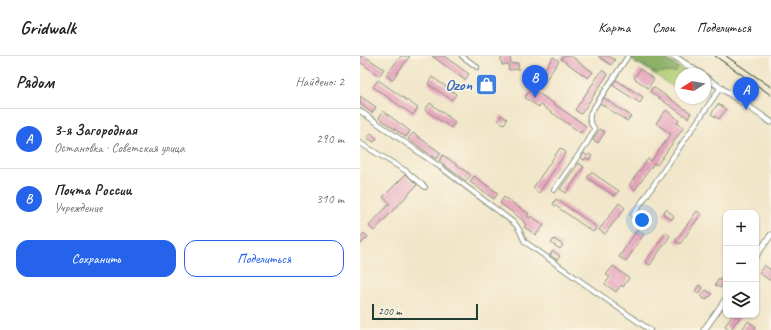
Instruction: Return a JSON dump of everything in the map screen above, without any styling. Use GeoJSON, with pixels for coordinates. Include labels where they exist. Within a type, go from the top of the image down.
{"type":"FeatureCollection","features":[{"type":"Feature","properties":{"kind":"main road"},"geometry":{"type":"LineString","coordinates":[[674,56],[692,68]]}},
{"type":"Feature","properties":{"kind":"main road"},"geometry":{"type":"LineString","coordinates":[[711,81],[771,122]]}},
{"type":"Feature","properties":{"kind":"main road"},"geometry":{"type":"LineString","coordinates":[[759,252],[771,235]]}},
{"type":"Feature","properties":{"kind":"main road"},"geometry":{"type":"LineString","coordinates":[[704,330],[723,303]]}},
{"type":"Feature","properties":{"kind":"street"},"geometry":{"type":"LineString","coordinates":[[462,56],[477,67]]}},
{"type":"Feature","properties":{"kind":"street"},"geometry":{"type":"LineString","coordinates":[[554,190],[587,143],[594,130],[589,115],[628,56]]}},
{"type":"Feature","properties":{"kind":"street"},"geometry":{"type":"LineString","coordinates":[[633,215],[721,87]]}},
{"type":"Feature","properties":{"kind":"street"},"geometry":{"type":"LineString","coordinates":[[360,111],[518,226],[525,242],[650,330]]}},
{"type":"Feature","properties":{"kind":"street"},"geometry":{"type":"LineString","coordinates":[[360,143],[406,171],[425,187]]}},
{"type":"Feature","properties":{"kind":"green space"},"geometry":{"type":"Polygon","coordinates":[[[631,56],[660,56],[678,68],[675,68],[675,72],[655,73],[642,65],[636,64],[631,56]]]}},
{"type":"Feature","properties":{"kind":"green space"},"geometry":{"type":"Polygon","coordinates":[[[662,56],[680,68],[675,68],[675,88],[629,57],[662,56]]]}},
{"type":"Feature","properties":{"kind":"building"},"geometry":{"type":"Polygon","coordinates":[[[360,56],[364,56],[384,69],[379,76],[360,62],[360,56]]]}},
{"type":"Feature","properties":{"kind":"building"},"geometry":{"type":"Polygon","coordinates":[[[401,56],[410,56],[392,80],[386,75],[401,56]]]}},
{"type":"Feature","properties":{"kind":"building"},"geometry":{"type":"Polygon","coordinates":[[[432,56],[444,56],[469,74],[465,80],[432,56]]]}},
{"type":"Feature","properties":{"kind":"building"},"geometry":{"type":"Polygon","coordinates":[[[510,56],[511,64],[518,63],[519,69],[509,70],[508,64],[502,65],[501,58],[510,56]]]}},
{"type":"Feature","properties":{"kind":"building"},"geometry":{"type":"Polygon","coordinates":[[[563,56],[571,56],[593,72],[588,78],[561,59],[563,56]]]}},
{"type":"Feature","properties":{"kind":"building"},"geometry":{"type":"Polygon","coordinates":[[[598,56],[609,56],[615,60],[611,65],[598,56]]]}},
{"type":"Feature","properties":{"kind":"building"},"geometry":{"type":"Polygon","coordinates":[[[553,57],[559,61],[540,88],[535,84],[553,57]]]}},
{"type":"Feature","properties":{"kind":"building"},"geometry":{"type":"Polygon","coordinates":[[[640,69],[654,79],[648,88],[634,78],[640,69]]]}},
{"type":"Feature","properties":{"kind":"building"},"geometry":{"type":"Polygon","coordinates":[[[602,70],[608,74],[581,114],[575,110],[602,70]]]}},
{"type":"Feature","properties":{"kind":"building"},"geometry":{"type":"Polygon","coordinates":[[[432,77],[456,94],[452,100],[428,84],[432,77]]]}},
{"type":"Feature","properties":{"kind":"building"},"geometry":{"type":"Polygon","coordinates":[[[488,79],[496,85],[492,90],[484,85],[488,79]]]}},
{"type":"Feature","properties":{"kind":"building"},"geometry":{"type":"Polygon","coordinates":[[[378,80],[418,108],[413,115],[373,87],[378,80]]]}},
{"type":"Feature","properties":{"kind":"building"},"geometry":{"type":"Polygon","coordinates":[[[616,80],[643,97],[640,103],[612,85],[616,80]]]}},
{"type":"Feature","properties":{"kind":"building"},"geometry":{"type":"Polygon","coordinates":[[[653,87],[675,102],[675,104],[678,104],[691,113],[688,118],[650,92],[653,87]]]}},
{"type":"Feature","properties":{"kind":"building"},"geometry":{"type":"Polygon","coordinates":[[[531,88],[586,126],[581,133],[541,105],[539,107],[525,98],[531,88]]]}},
{"type":"Feature","properties":{"kind":"building"},"geometry":{"type":"Polygon","coordinates":[[[360,96],[376,107],[372,113],[360,104],[360,96]]]}},
{"type":"Feature","properties":{"kind":"building"},"geometry":{"type":"Polygon","coordinates":[[[604,98],[631,116],[627,121],[600,103],[604,98]]]}},
{"type":"Feature","properties":{"kind":"building"},"geometry":{"type":"Polygon","coordinates":[[[430,103],[455,122],[451,128],[425,110],[430,103]]]}},
{"type":"Feature","properties":{"kind":"building"},"geometry":{"type":"Polygon","coordinates":[[[718,104],[726,109],[719,119],[711,114],[718,104]]]}},
{"type":"Feature","properties":{"kind":"building"},"geometry":{"type":"Polygon","coordinates":[[[666,110],[679,120],[677,123],[684,127],[657,165],[654,163],[635,190],[629,185],[648,159],[651,161],[671,134],[656,123],[666,110]]]}},
{"type":"Feature","properties":{"kind":"building"},"geometry":{"type":"Polygon","coordinates":[[[383,111],[410,131],[406,137],[379,118],[383,111]]]}},
{"type":"Feature","properties":{"kind":"building"},"geometry":{"type":"Polygon","coordinates":[[[501,115],[507,119],[504,124],[498,120],[501,115]]]}},
{"type":"Feature","properties":{"kind":"building"},"geometry":{"type":"Polygon","coordinates":[[[600,129],[605,132],[598,143],[593,140],[600,129]]]}},
{"type":"Feature","properties":{"kind":"building"},"geometry":{"type":"Polygon","coordinates":[[[371,133],[377,138],[374,142],[367,138],[371,133]]]}},
{"type":"Feature","properties":{"kind":"building"},"geometry":{"type":"Polygon","coordinates":[[[413,133],[441,153],[436,159],[408,139],[413,133]]]}},
{"type":"Feature","properties":{"kind":"building"},"geometry":{"type":"Polygon","coordinates":[[[560,148],[566,152],[539,193],[533,188],[560,148]]]}},
{"type":"Feature","properties":{"kind":"building"},"geometry":{"type":"Polygon","coordinates":[[[584,153],[587,156],[589,154],[592,156],[589,160],[586,158],[584,160],[581,158],[584,153]]]}},
{"type":"Feature","properties":{"kind":"building"},"geometry":{"type":"Polygon","coordinates":[[[443,155],[471,175],[466,181],[439,161],[443,155]]]}},
{"type":"Feature","properties":{"kind":"building"},"geometry":{"type":"Polygon","coordinates":[[[579,163],[584,167],[566,193],[560,189],[579,163]]]}},
{"type":"Feature","properties":{"kind":"building"},"geometry":{"type":"Polygon","coordinates":[[[591,172],[619,191],[615,196],[587,178],[591,172]]]}},
{"type":"Feature","properties":{"kind":"building"},"geometry":{"type":"Polygon","coordinates":[[[406,174],[417,185],[374,231],[369,226],[390,203],[383,197],[406,174]]]}},
{"type":"Feature","properties":{"kind":"building"},"geometry":{"type":"Polygon","coordinates":[[[474,176],[498,193],[494,199],[470,182],[474,176]]]}},
{"type":"Feature","properties":{"kind":"building"},"geometry":{"type":"Polygon","coordinates":[[[504,197],[529,214],[527,216],[530,218],[531,216],[544,225],[536,235],[524,227],[526,224],[523,222],[524,221],[500,203],[504,197]]]}},
{"type":"Feature","properties":{"kind":"building"},"geometry":{"type":"Polygon","coordinates":[[[556,199],[597,227],[593,232],[553,204],[556,199]]]}},
{"type":"Feature","properties":{"kind":"building"},"geometry":{"type":"Polygon","coordinates":[[[619,203],[625,208],[605,234],[599,230],[619,203]]]}},
{"type":"Feature","properties":{"kind":"building"},"geometry":{"type":"Polygon","coordinates":[[[666,209],[674,216],[671,220],[663,214],[666,209]]]}},
{"type":"Feature","properties":{"kind":"building"},"geometry":{"type":"Polygon","coordinates":[[[697,211],[701,214],[680,244],[675,241],[697,211]]]}},
{"type":"Feature","properties":{"kind":"building"},"geometry":{"type":"Polygon","coordinates":[[[637,230],[644,234],[626,261],[619,257],[637,230]]]}},
{"type":"Feature","properties":{"kind":"building"},"geometry":{"type":"Polygon","coordinates":[[[666,232],[670,236],[650,265],[645,262],[666,232]]]}},
{"type":"Feature","properties":{"kind":"building"},"geometry":{"type":"Polygon","coordinates":[[[364,233],[368,237],[360,245],[360,237],[364,233]]]}},
{"type":"Feature","properties":{"kind":"building"},"geometry":{"type":"Polygon","coordinates":[[[554,239],[563,245],[560,249],[551,243],[554,239]]]}},
{"type":"Feature","properties":{"kind":"building"},"geometry":{"type":"Polygon","coordinates":[[[553,251],[560,256],[557,260],[550,255],[553,251]]]}},
{"type":"Feature","properties":{"kind":"building"},"geometry":{"type":"Polygon","coordinates":[[[764,265],[771,270],[771,281],[759,273],[764,265]]]}},
{"type":"Feature","properties":{"kind":"building"},"geometry":{"type":"Polygon","coordinates":[[[613,266],[629,278],[623,287],[621,285],[616,292],[605,284],[610,277],[606,275],[613,266]]]}},
{"type":"Feature","properties":{"kind":"building"},"geometry":{"type":"Polygon","coordinates":[[[719,279],[723,281],[720,288],[715,285],[719,279]]]}},
{"type":"Feature","properties":{"kind":"building"},"geometry":{"type":"Polygon","coordinates":[[[699,285],[703,288],[699,294],[695,291],[699,285]]]}},
{"type":"Feature","properties":{"kind":"building"},"geometry":{"type":"Polygon","coordinates":[[[706,290],[712,294],[706,300],[701,297],[706,290]]]}},
{"type":"Feature","properties":{"kind":"building"},"geometry":{"type":"Polygon","coordinates":[[[730,318],[740,318],[737,322],[736,321],[731,330],[725,326],[730,318]]]}},
{"type":"Feature","properties":{"kind":"building"},"geometry":{"type":"Polygon","coordinates":[[[748,321],[756,327],[754,330],[742,330],[748,321]]]}},
{"type":"Feature","properties":{"kind":"railway"},"geometry":{"type":"LineString","coordinates":[[715,56],[771,95]]}},
{"type":"Feature","properties":{"kind":"railway"},"geometry":{"type":"LineString","coordinates":[[726,56],[771,87]]}},
{"type":"Feature","properties":{"kind":"place","name":"Ozon"},"geometry":{"type":"Point","coordinates":[487,85]}},
{"type":"Feature","properties":{"kind":"place","name":"Почта России"},"geometry":{"type":"Point","coordinates":[535,98]}},
{"type":"Feature","properties":{"kind":"place","name":"3-я Загородная"},"geometry":{"type":"Point","coordinates":[746,110]}}]}
